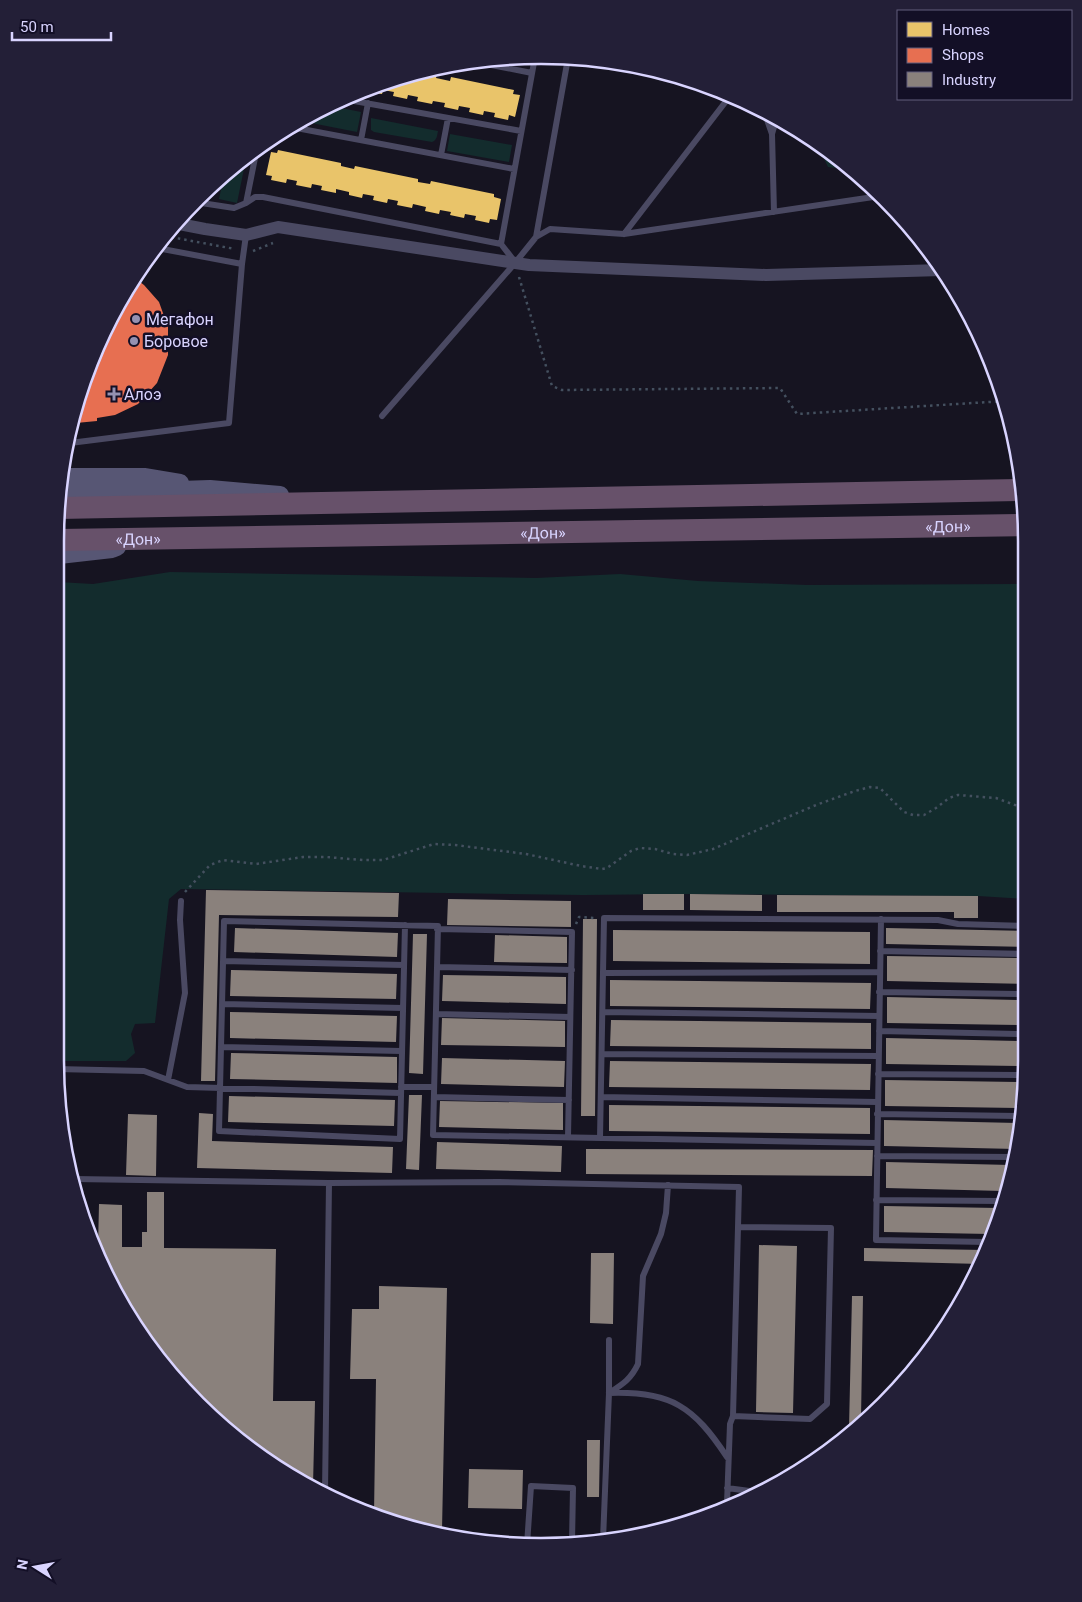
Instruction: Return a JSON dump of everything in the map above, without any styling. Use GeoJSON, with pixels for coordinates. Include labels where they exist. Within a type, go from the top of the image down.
{"type":"FeatureCollection","features":[{"type":"Feature","properties":{"kind":"highway","name":"«Дон»"},"geometry":{"type":"LineString","coordinates":[[65,508],[1015,490]]}},
{"type":"Feature","properties":{"kind":"highway","name":"«Дон»"},"geometry":{"type":"LineString","coordinates":[[64,540],[1017,525]]}},
{"type":"Feature","properties":{"kind":"street"},"geometry":{"type":"LineString","coordinates":[[183,225],[246,234],[278,227],[529,266],[766,275],[934,270]]}},
{"type":"Feature","properties":{"kind":"street"},"geometry":{"type":"LineString","coordinates":[[68,477],[144,476],[210,489],[284,495],[328,502]]}},
{"type":"Feature","properties":{"kind":"street"},"geometry":{"type":"LineString","coordinates":[[67,494],[210,489]]}},
{"type":"Feature","properties":{"kind":"street"},"geometry":{"type":"LineString","coordinates":[[64,554],[112,549],[136,538]]}},
{"type":"Feature","properties":{"kind":"lane"},"geometry":{"type":"LineString","coordinates":[[501,244],[534,64]]}},
{"type":"Feature","properties":{"kind":"lane"},"geometry":{"type":"LineString","coordinates":[[536,237],[567,65]]}},
{"type":"Feature","properties":{"kind":"lane"},"geometry":{"type":"LineString","coordinates":[[497,66],[532,73]]}},
{"type":"Feature","properties":{"kind":"lane"},"geometry":{"type":"LineString","coordinates":[[356,101],[521,131]]}},
{"type":"Feature","properties":{"kind":"lane"},"geometry":{"type":"LineString","coordinates":[[624,234],[726,101]]}},
{"type":"Feature","properties":{"kind":"lane"},"geometry":{"type":"LineString","coordinates":[[361,140],[368,103]]}},
{"type":"Feature","properties":{"kind":"lane"},"geometry":{"type":"LineString","coordinates":[[441,155],[448,118]]}},
{"type":"Feature","properties":{"kind":"lane"},"geometry":{"type":"LineString","coordinates":[[768,121],[772,134],[774,212]]}},
{"type":"Feature","properties":{"kind":"lane"},"geometry":{"type":"LineString","coordinates":[[772,134],[775,125]]}},
{"type":"Feature","properties":{"kind":"lane"},"geometry":{"type":"LineString","coordinates":[[301,129],[514,169]]}},
{"type":"Feature","properties":{"kind":"lane"},"geometry":{"type":"LineString","coordinates":[[246,203],[255,159]]}},
{"type":"Feature","properties":{"kind":"lane"},"geometry":{"type":"LineString","coordinates":[[205,203],[234,208],[255,198],[263,197],[501,244],[515,263]]}},
{"type":"Feature","properties":{"kind":"lane"},"geometry":{"type":"LineString","coordinates":[[382,416],[536,237],[550,230],[624,234],[871,197]]}},
{"type":"Feature","properties":{"kind":"lane"},"geometry":{"type":"LineString","coordinates":[[74,442],[229,423],[246,234]]}},
{"type":"Feature","properties":{"kind":"lane"},"geometry":{"type":"LineString","coordinates":[[163,249],[242,264]]}},
{"type":"Feature","properties":{"kind":"lane"},"geometry":{"type":"LineString","coordinates":[[168,1080],[185,993],[180,920],[181,901]]}},
{"type":"Feature","properties":{"kind":"lane"},"geometry":{"type":"LineString","coordinates":[[600,1138],[604,918],[938,920],[958,924],[1018,926]]}},
{"type":"Feature","properties":{"kind":"lane"},"geometry":{"type":"LineString","coordinates":[[881,919],[876,1240],[983,1242]]}},
{"type":"Feature","properties":{"kind":"lane"},"geometry":{"type":"LineString","coordinates":[[405,926],[400,1139],[219,1131],[224,921],[438,926],[438,929],[572,932],[568,1137]]}},
{"type":"Feature","properties":{"kind":"lane"},"geometry":{"type":"LineString","coordinates":[[438,929],[434,1134],[877,1143]]}},
{"type":"Feature","properties":{"kind":"lane"},"geometry":{"type":"LineString","coordinates":[[880,952],[1018,954]]}},
{"type":"Feature","properties":{"kind":"lane"},"geometry":{"type":"LineString","coordinates":[[223,961],[404,966]]}},
{"type":"Feature","properties":{"kind":"lane"},"geometry":{"type":"LineString","coordinates":[[437,967],[572,970]]}},
{"type":"Feature","properties":{"kind":"lane"},"geometry":{"type":"LineString","coordinates":[[604,973],[880,972]]}},
{"type":"Feature","properties":{"kind":"lane"},"geometry":{"type":"LineString","coordinates":[[879,992],[1018,994]]}},
{"type":"Feature","properties":{"kind":"lane"},"geometry":{"type":"LineString","coordinates":[[222,1004],[403,1008]]}},
{"type":"Feature","properties":{"kind":"lane"},"geometry":{"type":"LineString","coordinates":[[603,1012],[879,1016]]}},
{"type":"Feature","properties":{"kind":"lane"},"geometry":{"type":"LineString","coordinates":[[436,1014],[570,1017]]}},
{"type":"Feature","properties":{"kind":"lane"},"geometry":{"type":"LineString","coordinates":[[879,1031],[1018,1034]]}},
{"type":"Feature","properties":{"kind":"lane"},"geometry":{"type":"LineString","coordinates":[[222,1047],[401,1051]]}},
{"type":"Feature","properties":{"kind":"lane"},"geometry":{"type":"LineString","coordinates":[[602,1054],[878,1056]]}},
{"type":"Feature","properties":{"kind":"lane"},"geometry":{"type":"LineString","coordinates":[[64,1069],[144,1071],[187,1087],[401,1090],[434,1087]]}},
{"type":"Feature","properties":{"kind":"lane"},"geometry":{"type":"LineString","coordinates":[[878,1074],[1018,1076]]}},
{"type":"Feature","properties":{"kind":"lane"},"geometry":{"type":"LineString","coordinates":[[601,1096],[877,1102]]}},
{"type":"Feature","properties":{"kind":"lane"},"geometry":{"type":"LineString","coordinates":[[434,1097],[569,1100]]}},
{"type":"Feature","properties":{"kind":"lane"},"geometry":{"type":"LineString","coordinates":[[877,1114],[1015,1116]]}},
{"type":"Feature","properties":{"kind":"lane"},"geometry":{"type":"LineString","coordinates":[[877,1156],[1008,1157]]}},
{"type":"Feature","properties":{"kind":"lane"},"geometry":{"type":"LineString","coordinates":[[79,1179],[329,1183],[499,1182],[739,1187],[733,1416],[730,1424],[727,1501]]}},
{"type":"Feature","properties":{"kind":"lane"},"geometry":{"type":"LineString","coordinates":[[325,1486],[329,1183]]}},
{"type":"Feature","properties":{"kind":"lane"},"geometry":{"type":"LineString","coordinates":[[609,1393],[629,1379],[638,1364],[643,1276],[661,1234],[666,1213],[668,1186]]}},
{"type":"Feature","properties":{"kind":"lane"},"geometry":{"type":"LineString","coordinates":[[876,1200],[997,1201]]}},
{"type":"Feature","properties":{"kind":"lane"},"geometry":{"type":"LineString","coordinates":[[733,1416],[810,1419],[827,1404],[831,1228],[738,1226]]}},
{"type":"Feature","properties":{"kind":"lane"},"geometry":{"type":"LineString","coordinates":[[603,1534],[609,1393],[609,1340]]}},
{"type":"Feature","properties":{"kind":"lane"},"geometry":{"type":"LineString","coordinates":[[609,1393],[631,1392],[653,1395],[673,1401],[695,1415],[714,1436],[728,1457]]}},
{"type":"Feature","properties":{"kind":"lane"},"geometry":{"type":"LineString","coordinates":[[527,1538],[531,1486],[574,1488],[572,1537]]}},
{"type":"Feature","properties":{"kind":"lane"},"geometry":{"type":"LineString","coordinates":[[727,1488],[748,1491]]}},
{"type":"Feature","properties":{"kind":"path"},"geometry":{"type":"LineString","coordinates":[[173,237],[244,251],[253,251],[278,240]]}},
{"type":"Feature","properties":{"kind":"path"},"geometry":{"type":"LineString","coordinates":[[515,263],[552,386],[562,390],[780,388],[796,414],[997,402]]}},
{"type":"Feature","properties":{"kind":"path"},"geometry":{"type":"LineString","coordinates":[[181,901],[185,892],[210,865],[223,860],[256,864],[302,857],[383,860],[434,844],[455,844],[526,854],[602,869],[607,868],[631,851],[640,848],[687,855],[713,849],[816,805],[870,787],[880,788],[904,812],[912,815],[924,815],[949,798],[958,795],[996,798],[1018,805]]}},
{"type":"Feature","properties":{"kind":"path"},"geometry":{"type":"LineString","coordinates":[[572,932],[579,918],[604,918]]}},
{"type":"Feature","properties":{"kind":"green space"},"geometry":{"type":"Polygon","coordinates":[[[341,108],[361,112],[357,132],[311,123],[341,108]]]}},
{"type":"Feature","properties":{"kind":"green space"},"geometry":{"type":"Polygon","coordinates":[[[371,118],[438,131],[437,136],[432,142],[374,132],[371,130],[371,118]]]}},
{"type":"Feature","properties":{"kind":"green space"},"geometry":{"type":"Polygon","coordinates":[[[450,134],[512,145],[509,162],[447,151],[450,134]]]}},
{"type":"Feature","properties":{"kind":"green space"},"geometry":{"type":"Polygon","coordinates":[[[822,155],[840,168],[828,167],[822,155]]]}},
{"type":"Feature","properties":{"kind":"green space"},"geometry":{"type":"Polygon","coordinates":[[[244,167],[237,203],[219,199],[222,186],[244,167]]]}},
{"type":"Feature","properties":{"kind":"green space"},"geometry":{"type":"Polygon","coordinates":[[[170,572],[536,578],[620,574],[698,581],[807,585],[1018,584],[1018,899],[978,896],[583,895],[181,889],[169,899],[155,1023],[135,1024],[131,1034],[135,1053],[126,1061],[64,1061],[64,582],[93,584],[170,572]]]}},
{"type":"Feature","properties":{"kind":"building: Homes"},"geometry":{"type":"Polygon","coordinates":[[[437,76],[436,78],[450,81],[451,77],[514,90],[513,94],[520,95],[515,117],[509,115],[508,120],[494,117],[495,113],[484,111],[483,115],[469,112],[470,108],[459,106],[458,110],[444,107],[445,103],[433,101],[432,104],[417,101],[418,97],[408,95],[407,99],[393,96],[394,92],[385,90],[437,76]]]}},
{"type":"Feature","properties":{"kind":"building: Homes"},"geometry":{"type":"Polygon","coordinates":[[[278,150],[341,163],[341,166],[354,169],[355,166],[418,179],[418,182],[430,184],[431,181],[494,194],[494,197],[501,199],[497,220],[490,219],[489,223],[475,220],[476,216],[465,214],[464,218],[450,215],[451,212],[440,210],[439,214],[425,211],[426,207],[413,204],[412,208],[397,205],[398,201],[388,199],[387,203],[373,200],[374,196],[363,194],[362,198],[336,189],[336,193],[321,190],[322,186],[312,184],[311,188],[296,185],[297,181],[287,179],[286,183],[271,180],[272,176],[266,175],[271,152],[277,153],[278,150]]]}},
{"type":"Feature","properties":{"kind":"building: Shops","name":"Боровое"},"geometry":{"type":"Polygon","coordinates":[[[140,282],[159,302],[168,327],[168,355],[157,383],[138,404],[115,415],[97,418],[97,421],[79,423],[100,358],[113,330],[140,282]]]}},
{"type":"Feature","properties":{"kind":"building: Industry"},"geometry":{"type":"Polygon","coordinates":[[[206,890],[399,893],[398,917],[219,915],[215,1081],[201,1081],[206,890]]]}},
{"type":"Feature","properties":{"kind":"building: Industry"},"geometry":{"type":"Polygon","coordinates":[[[643,894],[684,894],[684,910],[643,910],[643,894]]]}},
{"type":"Feature","properties":{"kind":"building: Industry"},"geometry":{"type":"Polygon","coordinates":[[[690,894],[762,895],[762,911],[690,910],[690,894]]]}},
{"type":"Feature","properties":{"kind":"building: Industry"},"geometry":{"type":"Polygon","coordinates":[[[777,895],[978,896],[978,918],[954,918],[954,912],[777,912],[777,895]]]}},
{"type":"Feature","properties":{"kind":"building: Industry"},"geometry":{"type":"Polygon","coordinates":[[[448,899],[571,901],[571,927],[447,925],[448,899]]]}},
{"type":"Feature","properties":{"kind":"building: Industry"},"geometry":{"type":"Polygon","coordinates":[[[583,919],[597,919],[595,1116],[581,1116],[583,919]]]}},
{"type":"Feature","properties":{"kind":"building: Industry"},"geometry":{"type":"Polygon","coordinates":[[[235,928],[398,933],[397,957],[234,952],[235,928]]]}},
{"type":"Feature","properties":{"kind":"building: Industry"},"geometry":{"type":"Polygon","coordinates":[[[886,928],[1018,931],[1018,947],[886,944],[886,928]]]}},
{"type":"Feature","properties":{"kind":"building: Industry"},"geometry":{"type":"Polygon","coordinates":[[[613,930],[870,932],[870,964],[613,961],[613,930]]]}},
{"type":"Feature","properties":{"kind":"building: Industry"},"geometry":{"type":"Polygon","coordinates":[[[413,934],[427,934],[423,1074],[409,1073],[413,934]]]}},
{"type":"Feature","properties":{"kind":"building: Industry"},"geometry":{"type":"Polygon","coordinates":[[[495,935],[567,937],[567,963],[494,962],[495,935]]]}},
{"type":"Feature","properties":{"kind":"building: Industry"},"geometry":{"type":"Polygon","coordinates":[[[887,956],[1018,958],[1018,984],[887,981],[887,956]]]}},
{"type":"Feature","properties":{"kind":"building: Industry"},"geometry":{"type":"Polygon","coordinates":[[[231,970],[397,974],[396,999],[230,996],[231,970]]]}},
{"type":"Feature","properties":{"kind":"building: Industry"},"geometry":{"type":"Polygon","coordinates":[[[443,975],[566,977],[566,1004],[442,1001],[443,975]]]}},
{"type":"Feature","properties":{"kind":"building: Industry"},"geometry":{"type":"Polygon","coordinates":[[[610,980],[871,983],[870,1009],[610,1006],[610,980]]]}},
{"type":"Feature","properties":{"kind":"building: Industry"},"geometry":{"type":"Polygon","coordinates":[[[887,997],[1018,1000],[1018,1025],[887,1023],[887,997]]]}},
{"type":"Feature","properties":{"kind":"building: Industry"},"geometry":{"type":"Polygon","coordinates":[[[230,1012],[397,1016],[396,1042],[230,1038],[230,1012]]]}},
{"type":"Feature","properties":{"kind":"building: Industry"},"geometry":{"type":"Polygon","coordinates":[[[442,1018],[565,1021],[565,1047],[441,1045],[442,1018]]]}},
{"type":"Feature","properties":{"kind":"building: Industry"},"geometry":{"type":"Polygon","coordinates":[[[611,1020],[871,1023],[871,1049],[610,1046],[611,1020]]]}},
{"type":"Feature","properties":{"kind":"building: Industry"},"geometry":{"type":"Polygon","coordinates":[[[886,1038],[1018,1041],[1018,1066],[886,1064],[886,1038]]]}},
{"type":"Feature","properties":{"kind":"building: Industry"},"geometry":{"type":"Polygon","coordinates":[[[231,1053],[397,1057],[397,1083],[230,1079],[231,1053]]]}},
{"type":"Feature","properties":{"kind":"building: Industry"},"geometry":{"type":"Polygon","coordinates":[[[442,1058],[565,1061],[564,1087],[441,1084],[442,1058]]]}},
{"type":"Feature","properties":{"kind":"building: Industry"},"geometry":{"type":"Polygon","coordinates":[[[610,1061],[871,1064],[870,1090],[609,1087],[610,1061]]]}},
{"type":"Feature","properties":{"kind":"building: Industry"},"geometry":{"type":"Polygon","coordinates":[[[885,1080],[1017,1082],[1015,1108],[885,1106],[885,1080]]]}},
{"type":"Feature","properties":{"kind":"building: Industry"},"geometry":{"type":"Polygon","coordinates":[[[409,1095],[422,1095],[419,1170],[406,1169],[409,1095]]]}},
{"type":"Feature","properties":{"kind":"building: Industry"},"geometry":{"type":"Polygon","coordinates":[[[229,1096],[395,1100],[394,1126],[228,1122],[229,1096]]]}},
{"type":"Feature","properties":{"kind":"building: Industry"},"geometry":{"type":"Polygon","coordinates":[[[440,1101],[563,1103],[563,1130],[439,1127],[440,1101]]]}},
{"type":"Feature","properties":{"kind":"building: Industry"},"geometry":{"type":"Polygon","coordinates":[[[609,1105],[870,1108],[870,1134],[609,1131],[609,1105]]]}},
{"type":"Feature","properties":{"kind":"building: Industry"},"geometry":{"type":"Polygon","coordinates":[[[199,1113],[213,1114],[212,1141],[393,1147],[392,1173],[197,1168],[199,1113]]]}},
{"type":"Feature","properties":{"kind":"building: Industry"},"geometry":{"type":"Polygon","coordinates":[[[128,1114],[157,1115],[156,1176],[126,1175],[128,1114]]]}},
{"type":"Feature","properties":{"kind":"building: Industry"},"geometry":{"type":"Polygon","coordinates":[[[884,1120],[1014,1123],[1010,1149],[884,1146],[884,1120]]]}},
{"type":"Feature","properties":{"kind":"building: Industry"},"geometry":{"type":"Polygon","coordinates":[[[437,1142],[562,1146],[561,1172],[436,1169],[437,1142]]]}},
{"type":"Feature","properties":{"kind":"building: Industry"},"geometry":{"type":"Polygon","coordinates":[[[586,1149],[873,1150],[872,1176],[586,1174],[586,1149]]]}},
{"type":"Feature","properties":{"kind":"building: Industry"},"geometry":{"type":"Polygon","coordinates":[[[886,1162],[1007,1165],[1000,1191],[886,1188],[886,1162]]]}},
{"type":"Feature","properties":{"kind":"building: Industry"},"geometry":{"type":"Polygon","coordinates":[[[147,1192],[164,1192],[164,1248],[276,1249],[273,1401],[315,1401],[313,1480],[276,1458],[226,1420],[182,1376],[162,1352],[128,1300],[100,1244],[98,1239],[99,1204],[122,1205],[122,1247],[142,1247],[142,1232],[147,1232],[147,1192]]]}},
{"type":"Feature","properties":{"kind":"building: Industry"},"geometry":{"type":"Polygon","coordinates":[[[884,1206],[995,1208],[986,1234],[884,1232],[884,1206]]]}},
{"type":"Feature","properties":{"kind":"building: Industry"},"geometry":{"type":"Polygon","coordinates":[[[759,1245],[797,1246],[793,1413],[756,1412],[759,1245]]]}},
{"type":"Feature","properties":{"kind":"building: Industry"},"geometry":{"type":"Polygon","coordinates":[[[864,1248],[979,1250],[973,1264],[864,1261],[864,1248]]]}},
{"type":"Feature","properties":{"kind":"building: Industry"},"geometry":{"type":"Polygon","coordinates":[[[591,1253],[614,1253],[613,1324],[590,1323],[591,1253]]]}},
{"type":"Feature","properties":{"kind":"building: Industry"},"geometry":{"type":"Polygon","coordinates":[[[379,1286],[447,1288],[442,1528],[417,1522],[374,1508],[376,1379],[350,1379],[352,1309],[379,1309],[379,1286]]]}},
{"type":"Feature","properties":{"kind":"building: Industry"},"geometry":{"type":"Polygon","coordinates":[[[852,1296],[863,1296],[861,1415],[849,1426],[852,1296]]]}},
{"type":"Feature","properties":{"kind":"building: Industry"},"geometry":{"type":"Polygon","coordinates":[[[587,1440],[600,1440],[599,1497],[587,1497],[587,1440]]]}},
{"type":"Feature","properties":{"kind":"building: Industry"},"geometry":{"type":"Polygon","coordinates":[[[469,1469],[523,1470],[522,1509],[468,1508],[469,1469]]]}},
{"type":"Feature","properties":{"kind":"place","name":"Мегафон"},"geometry":{"type":"Point","coordinates":[136,319]}},
{"type":"Feature","properties":{"kind":"place","name":"Боровое"},"geometry":{"type":"Point","coordinates":[134,341]}},
{"type":"Feature","properties":{"kind":"place","name":"Алоэ"},"geometry":{"type":"Point","coordinates":[114,394]}}]}
